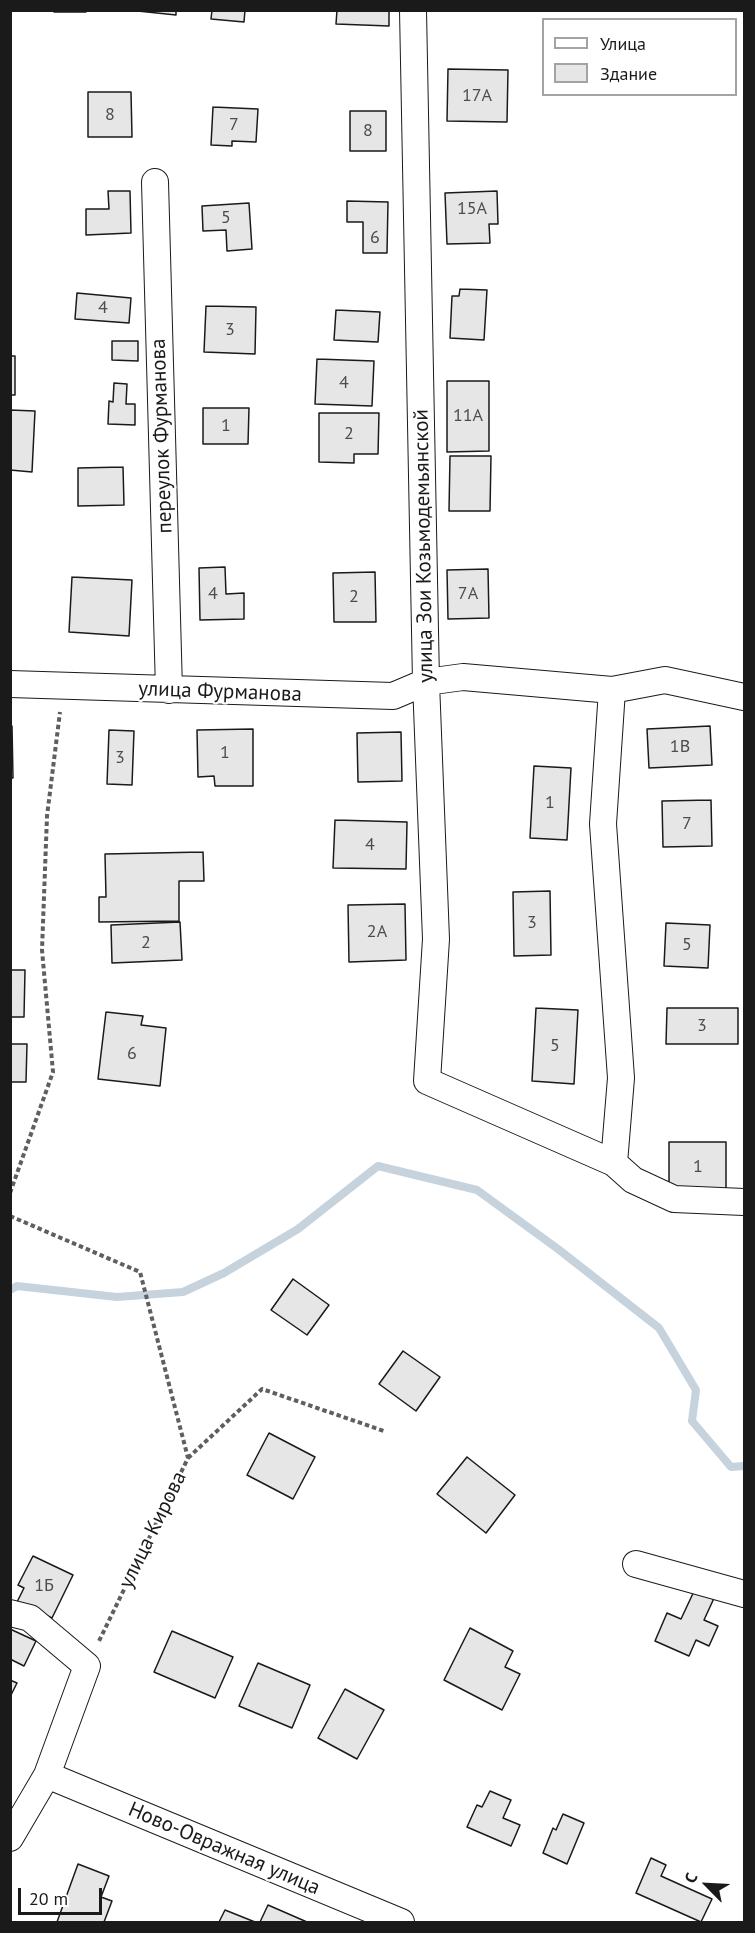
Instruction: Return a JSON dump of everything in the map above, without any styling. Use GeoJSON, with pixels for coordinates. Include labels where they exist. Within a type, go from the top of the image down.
{"type":"FeatureCollection","features":[{"type":"Feature","properties":{"kind":"street","name":"улица Зои Козьмодемьянской"},"geometry":{"type":"LineString","coordinates":[[413,10],[426,682],[436,939],[427,1081],[614,1163]]}},
{"type":"Feature","properties":{"kind":"street","name":"переулок Фурманова"},"geometry":{"type":"LineString","coordinates":[[155,182],[169,690]]}},
{"type":"Feature","properties":{"kind":"street","name":"улица Фурманова"},"geometry":{"type":"LineString","coordinates":[[10,684],[393,696],[426,682],[463,677],[612,690],[666,680],[744,697]]}},
{"type":"Feature","properties":{"kind":"street"},"geometry":{"type":"LineString","coordinates":[[612,690],[603,824],[621,1078],[614,1163],[633,1180],[674,1198],[744,1202]]}},
{"type":"Feature","properties":{"kind":"street"},"geometry":{"type":"LineString","coordinates":[[636,1564],[744,1594]]}},
{"type":"Feature","properties":{"kind":"street"},"geometry":{"type":"LineString","coordinates":[[10,1613],[30,1618],[87,1666],[48,1775],[10,1838]]}},
{"type":"Feature","properties":{"kind":"street","name":"Ново-Овражная улица"},"geometry":{"type":"LineString","coordinates":[[48,1775],[401,1923]]}},
{"type":"Feature","properties":{"kind":"path"},"geometry":{"type":"LineString","coordinates":[[10,1193],[53,1072],[42,950],[47,816],[63,687]]}},
{"type":"Feature","properties":{"kind":"path","name":"улица Кирова"},"geometry":{"type":"LineString","coordinates":[[10,1216],[140,1272],[188,1458],[87,1666]]}},
{"type":"Feature","properties":{"kind":"path"},"geometry":{"type":"LineString","coordinates":[[188,1458],[262,1389],[384,1431]]}},
{"type":"Feature","properties":{"kind":"building"},"geometry":{"type":"Polygon","coordinates":[[[54,10],[86,10],[86,12],[54,12],[54,10]]]}},
{"type":"Feature","properties":{"kind":"building"},"geometry":{"type":"Polygon","coordinates":[[[128,10],[176,10],[176,15],[128,10]]]}},
{"type":"Feature","properties":{"kind":"building"},"geometry":{"type":"Polygon","coordinates":[[[212,10],[245,10],[244,22],[211,19],[212,10]]]}},
{"type":"Feature","properties":{"kind":"building"},"geometry":{"type":"Polygon","coordinates":[[[337,10],[389,10],[389,26],[336,24],[337,10]]]}},
{"type":"Feature","properties":{"kind":"building"},"geometry":{"type":"Polygon","coordinates":[[[448,69],[508,70],[507,122],[447,121],[448,69]]]}},
{"type":"Feature","properties":{"kind":"building"},"geometry":{"type":"Polygon","coordinates":[[[88,92],[131,92],[132,137],[88,137],[88,92]]]}},
{"type":"Feature","properties":{"kind":"building"},"geometry":{"type":"Polygon","coordinates":[[[213,107],[258,109],[256,142],[232,141],[232,146],[211,145],[213,107]]]}},
{"type":"Feature","properties":{"kind":"building"},"geometry":{"type":"Polygon","coordinates":[[[350,111],[386,111],[386,151],[350,151],[350,111]]]}},
{"type":"Feature","properties":{"kind":"building"},"geometry":{"type":"Polygon","coordinates":[[[108,191],[130,191],[131,233],[86,235],[86,209],[109,209],[108,191]]]}},
{"type":"Feature","properties":{"kind":"building"},"geometry":{"type":"Polygon","coordinates":[[[497,191],[498,224],[489,224],[490,243],[447,244],[445,193],[497,191]]]}},
{"type":"Feature","properties":{"kind":"building"},"geometry":{"type":"Polygon","coordinates":[[[347,201],[388,202],[387,253],[363,253],[363,222],[347,222],[347,201]]]}},
{"type":"Feature","properties":{"kind":"building"},"geometry":{"type":"Polygon","coordinates":[[[249,203],[252,249],[227,251],[226,230],[203,231],[202,206],[249,203]]]}},
{"type":"Feature","properties":{"kind":"building"},"geometry":{"type":"Polygon","coordinates":[[[460,289],[487,290],[484,340],[450,338],[452,296],[459,296],[460,289]]]}},
{"type":"Feature","properties":{"kind":"building"},"geometry":{"type":"Polygon","coordinates":[[[77,293],[131,298],[129,323],[75,319],[77,293]]]}},
{"type":"Feature","properties":{"kind":"building"},"geometry":{"type":"Polygon","coordinates":[[[206,306],[256,307],[255,354],[204,352],[206,306]]]}},
{"type":"Feature","properties":{"kind":"building"},"geometry":{"type":"Polygon","coordinates":[[[336,310],[380,312],[378,342],[334,340],[336,310]]]}},
{"type":"Feature","properties":{"kind":"building"},"geometry":{"type":"Polygon","coordinates":[[[112,341],[138,341],[138,361],[112,360],[112,341]]]}},
{"type":"Feature","properties":{"kind":"building"},"geometry":{"type":"Polygon","coordinates":[[[10,356],[15,356],[15,395],[10,395],[10,356]]]}},
{"type":"Feature","properties":{"kind":"building"},"geometry":{"type":"Polygon","coordinates":[[[317,359],[374,361],[372,406],[315,404],[317,359]]]}},
{"type":"Feature","properties":{"kind":"building"},"geometry":{"type":"Polygon","coordinates":[[[447,381],[489,381],[489,451],[447,452],[447,381]]]}},
{"type":"Feature","properties":{"kind":"building"},"geometry":{"type":"Polygon","coordinates":[[[114,383],[127,384],[126,404],[135,404],[135,425],[108,424],[109,401],[113,402],[114,383]]]}},
{"type":"Feature","properties":{"kind":"building"},"geometry":{"type":"Polygon","coordinates":[[[203,408],[249,408],[248,444],[203,444],[203,408]]]}},
{"type":"Feature","properties":{"kind":"building"},"geometry":{"type":"Polygon","coordinates":[[[10,410],[35,411],[32,472],[10,470],[10,410]]]}},
{"type":"Feature","properties":{"kind":"building"},"geometry":{"type":"Polygon","coordinates":[[[319,413],[379,413],[378,454],[354,454],[354,463],[319,462],[319,413]]]}},
{"type":"Feature","properties":{"kind":"building"},"geometry":{"type":"Polygon","coordinates":[[[450,456],[491,456],[490,511],[449,511],[450,456]]]}},
{"type":"Feature","properties":{"kind":"building"},"geometry":{"type":"Polygon","coordinates":[[[123,467],[124,505],[78,506],[78,468],[123,467]]]}},
{"type":"Feature","properties":{"kind":"building"},"geometry":{"type":"Polygon","coordinates":[[[225,567],[226,594],[244,593],[244,619],[200,620],[199,568],[225,567]]]}},
{"type":"Feature","properties":{"kind":"building"},"geometry":{"type":"Polygon","coordinates":[[[488,569],[489,618],[448,619],[447,570],[488,569]]]}},
{"type":"Feature","properties":{"kind":"building"},"geometry":{"type":"Polygon","coordinates":[[[375,572],[376,622],[334,622],[333,573],[375,572]]]}},
{"type":"Feature","properties":{"kind":"building"},"geometry":{"type":"Polygon","coordinates":[[[72,577],[132,580],[129,636],[69,632],[72,577]]]}},
{"type":"Feature","properties":{"kind":"building"},"geometry":{"type":"Polygon","coordinates":[[[10,726],[12,726],[13,778],[10,778],[10,726]]]}},
{"type":"Feature","properties":{"kind":"building"},"geometry":{"type":"Polygon","coordinates":[[[710,726],[712,765],[649,768],[647,729],[710,726]]]}},
{"type":"Feature","properties":{"kind":"building"},"geometry":{"type":"Polygon","coordinates":[[[253,729],[253,786],[215,786],[214,776],[198,777],[197,730],[253,729]]]}},
{"type":"Feature","properties":{"kind":"building"},"geometry":{"type":"Polygon","coordinates":[[[109,730],[134,731],[132,785],[107,784],[109,730]]]}},
{"type":"Feature","properties":{"kind":"building"},"geometry":{"type":"Polygon","coordinates":[[[401,732],[402,781],[358,782],[357,733],[401,732]]]}},
{"type":"Feature","properties":{"kind":"building"},"geometry":{"type":"Polygon","coordinates":[[[534,766],[571,768],[567,840],[530,838],[534,766]]]}},
{"type":"Feature","properties":{"kind":"building"},"geometry":{"type":"Polygon","coordinates":[[[711,800],[712,846],[663,847],[662,801],[711,800]]]}},
{"type":"Feature","properties":{"kind":"building"},"geometry":{"type":"Polygon","coordinates":[[[335,820],[407,822],[406,869],[333,868],[335,820]]]}},
{"type":"Feature","properties":{"kind":"building"},"geometry":{"type":"Polygon","coordinates":[[[203,852],[204,881],[179,881],[179,921],[99,922],[99,897],[106,897],[105,854],[203,852]]]}},
{"type":"Feature","properties":{"kind":"building"},"geometry":{"type":"Polygon","coordinates":[[[550,891],[551,955],[514,956],[513,892],[550,891]]]}},
{"type":"Feature","properties":{"kind":"building"},"geometry":{"type":"Polygon","coordinates":[[[405,904],[406,960],[349,962],[348,905],[405,904]]]}},
{"type":"Feature","properties":{"kind":"building"},"geometry":{"type":"Polygon","coordinates":[[[180,922],[182,960],[112,963],[111,925],[180,922]]]}},
{"type":"Feature","properties":{"kind":"building"},"geometry":{"type":"Polygon","coordinates":[[[666,923],[710,925],[708,968],[664,966],[666,923]]]}},
{"type":"Feature","properties":{"kind":"building"},"geometry":{"type":"Polygon","coordinates":[[[10,970],[25,970],[24,1017],[10,1017],[10,970]]]}},
{"type":"Feature","properties":{"kind":"building"},"geometry":{"type":"Polygon","coordinates":[[[536,1008],[578,1010],[574,1084],[532,1081],[536,1008]]]}},
{"type":"Feature","properties":{"kind":"building"},"geometry":{"type":"Polygon","coordinates":[[[667,1008],[738,1008],[738,1044],[666,1044],[667,1008]]]}},
{"type":"Feature","properties":{"kind":"building"},"geometry":{"type":"Polygon","coordinates":[[[106,1012],[143,1016],[141,1025],[166,1028],[160,1086],[98,1079],[106,1012]]]}},
{"type":"Feature","properties":{"kind":"building"},"geometry":{"type":"Polygon","coordinates":[[[10,1044],[27,1044],[26,1082],[10,1082],[10,1044]]]}},
{"type":"Feature","properties":{"kind":"building"},"geometry":{"type":"Polygon","coordinates":[[[669,1142],[726,1142],[726,1192],[669,1192],[669,1142]]]}},
{"type":"Feature","properties":{"kind":"building"},"geometry":{"type":"Polygon","coordinates":[[[293,1279],[329,1305],[307,1335],[271,1310],[293,1279]]]}},
{"type":"Feature","properties":{"kind":"building"},"geometry":{"type":"Polygon","coordinates":[[[403,1351],[440,1377],[416,1411],[379,1384],[403,1351]]]}},
{"type":"Feature","properties":{"kind":"building"},"geometry":{"type":"Polygon","coordinates":[[[269,1433],[315,1457],[293,1499],[247,1475],[269,1433]]]}},
{"type":"Feature","properties":{"kind":"building"},"geometry":{"type":"Polygon","coordinates":[[[467,1457],[515,1495],[486,1533],[437,1494],[467,1457]]]}},
{"type":"Feature","properties":{"kind":"building"},"geometry":{"type":"Polygon","coordinates":[[[33,1556],[73,1575],[52,1618],[17,1602],[24,1588],[18,1585],[33,1556]]]}},
{"type":"Feature","properties":{"kind":"building"},"geometry":{"type":"Polygon","coordinates":[[[696,1587],[715,1596],[704,1620],[718,1626],[709,1646],[696,1640],[689,1656],[655,1641],[667,1613],[681,1619],[696,1587]]]}},
{"type":"Feature","properties":{"kind":"building"},"geometry":{"type":"Polygon","coordinates":[[[470,1628],[513,1651],[505,1667],[520,1674],[502,1710],[444,1680],[470,1628]]]}},
{"type":"Feature","properties":{"kind":"building"},"geometry":{"type":"Polygon","coordinates":[[[10,1629],[36,1641],[24,1666],[10,1659],[10,1629]]]}},
{"type":"Feature","properties":{"kind":"building"},"geometry":{"type":"Polygon","coordinates":[[[172,1631],[233,1657],[215,1698],[154,1672],[172,1631]]]}},
{"type":"Feature","properties":{"kind":"building"},"geometry":{"type":"Polygon","coordinates":[[[258,1663],[310,1685],[292,1728],[239,1706],[258,1663]]]}},
{"type":"Feature","properties":{"kind":"building"},"geometry":{"type":"Polygon","coordinates":[[[10,1680],[17,1683],[10,1697],[10,1680]]]}},
{"type":"Feature","properties":{"kind":"building"},"geometry":{"type":"Polygon","coordinates":[[[345,1689],[384,1710],[357,1759],[318,1738],[345,1689]]]}},
{"type":"Feature","properties":{"kind":"building"},"geometry":{"type":"Polygon","coordinates":[[[490,1791],[511,1800],[503,1818],[520,1825],[511,1846],[467,1827],[477,1805],[482,1807],[490,1791]]]}},
{"type":"Feature","properties":{"kind":"building"},"geometry":{"type":"Polygon","coordinates":[[[563,1814],[584,1823],[567,1864],[543,1853],[553,1828],[556,1830],[563,1814]]]}},
{"type":"Feature","properties":{"kind":"building"},"geometry":{"type":"Polygon","coordinates":[[[651,1858],[666,1865],[661,1876],[712,1899],[701,1922],[636,1893],[651,1858]]]}},
{"type":"Feature","properties":{"kind":"building"},"geometry":{"type":"Polygon","coordinates":[[[78,1864],[109,1876],[101,1897],[112,1901],[104,1922],[57,1922],[78,1864]]]}},
{"type":"Feature","properties":{"kind":"building"},"geometry":{"type":"Polygon","coordinates":[[[268,1905],[307,1922],[260,1922],[268,1905]]]}},
{"type":"Feature","properties":{"kind":"building"},"geometry":{"type":"Polygon","coordinates":[[[225,1910],[255,1922],[219,1922],[225,1910]]]}},
{"type":"Feature","properties":{"kind":"waterway"},"geometry":{"type":"LineString","coordinates":[[10,1290],[17,1286],[117,1297],[183,1292],[224,1273],[298,1229],[378,1166],[477,1190],[558,1249],[659,1328],[696,1390],[692,1421],[731,1467],[744,1466]]}}]}
